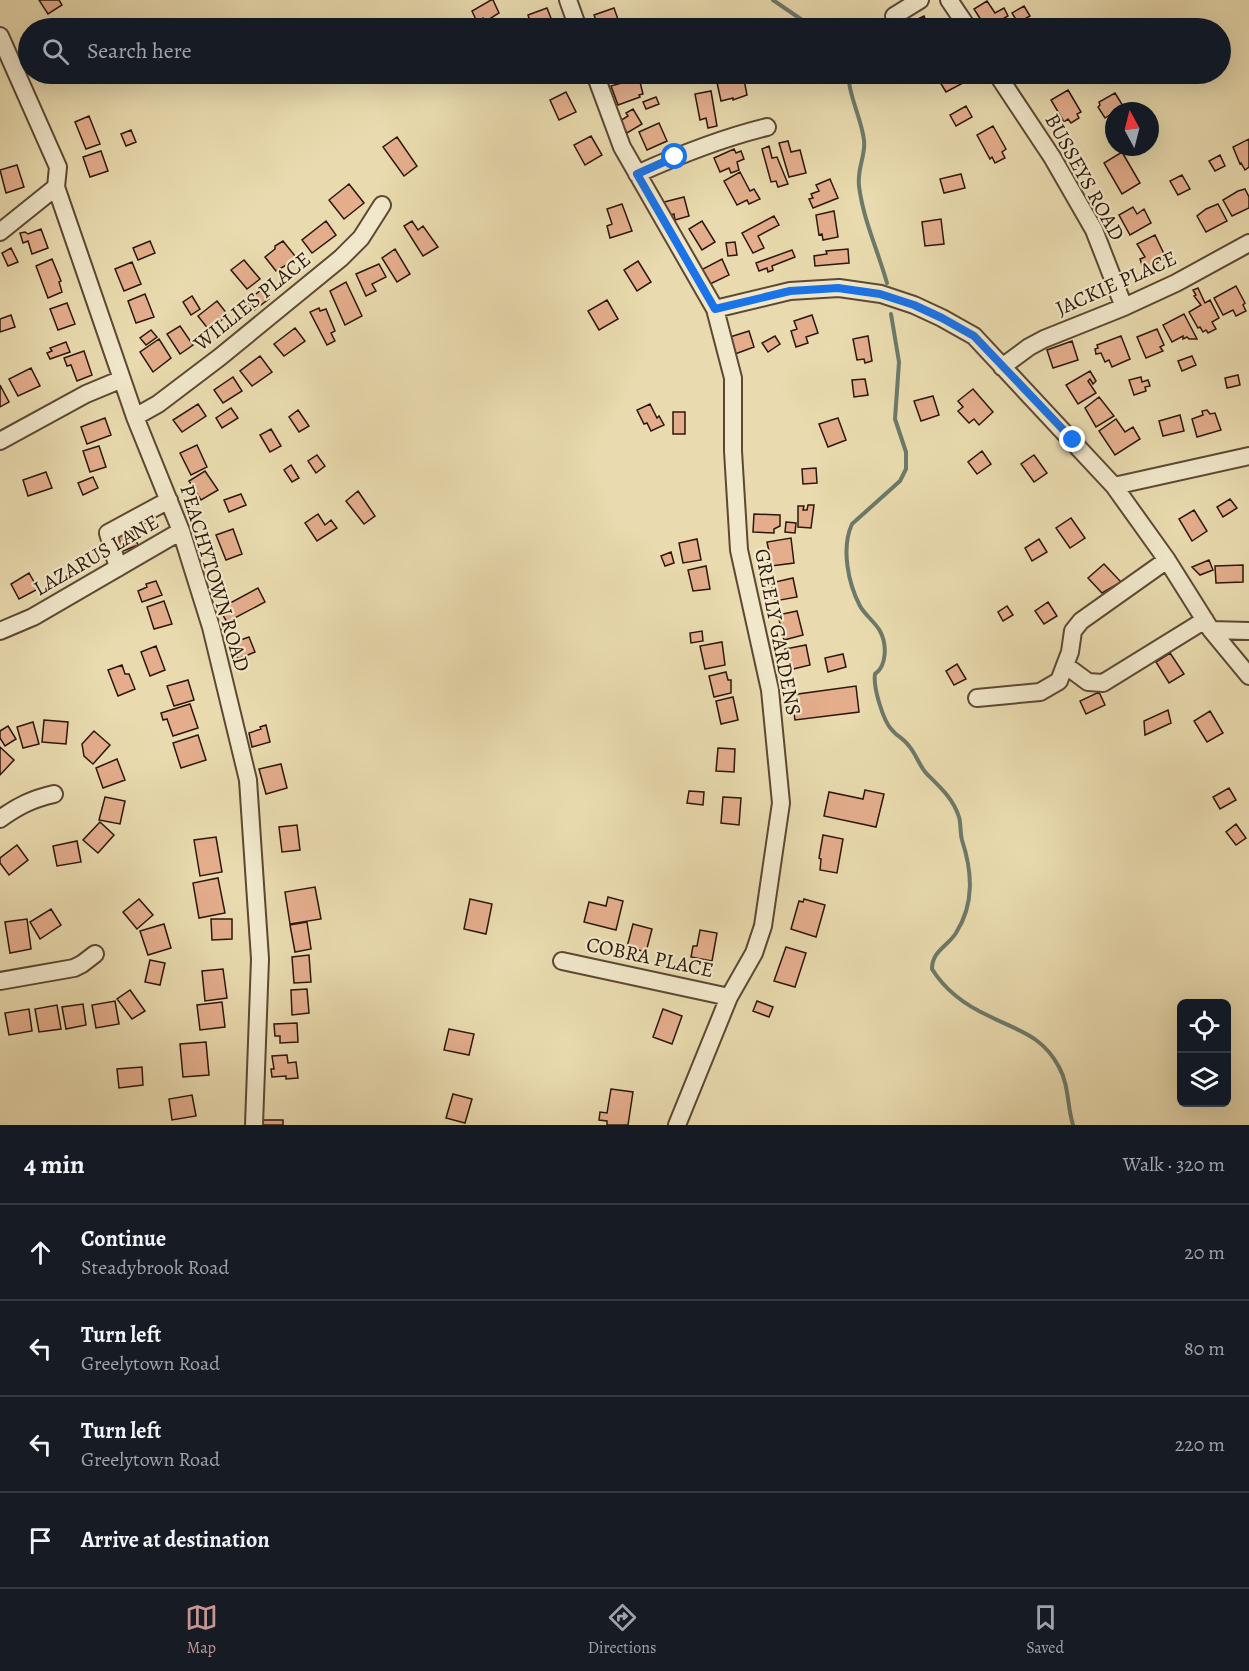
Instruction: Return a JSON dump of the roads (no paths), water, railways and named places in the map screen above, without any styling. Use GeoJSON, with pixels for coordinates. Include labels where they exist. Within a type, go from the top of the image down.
{"type":"FeatureCollection","features":[{"type":"Feature","properties":{"kind":"street"},"geometry":{"type":"LineString","coordinates":[[568,0],[574,18]]}},
{"type":"Feature","properties":{"kind":"street"},"geometry":{"type":"LineString","coordinates":[[894,16],[921,0]]}},
{"type":"Feature","properties":{"kind":"street"},"geometry":{"type":"LineString","coordinates":[[949,0],[961,18]]}},
{"type":"Feature","properties":{"kind":"street","name":"PEACHYTOWN ROAD"},"geometry":{"type":"LineString","coordinates":[[0,36],[18,76]]}},
{"type":"Feature","properties":{"kind":"street","name":"PEACHYTOWN ROAD"},"geometry":{"type":"LineString","coordinates":[[21,84],[58,166],[56,187],[135,417],[181,531],[211,627],[248,780],[260,959],[254,1125]]}},
{"type":"Feature","properties":{"kind":"street","name":"GREELY GARDENS"},"geometry":{"type":"LineString","coordinates":[[599,84],[622,147],[715,309],[733,378],[733,451],[739,550],[770,690],[782,802],[764,926],[754,953],[729,996],[677,1125]]}},
{"type":"Feature","properties":{"kind":"street","name":"BUSSEYS ROAD"},"geometry":{"type":"LineString","coordinates":[[1005,84],[1052,157],[1094,230],[1124,307]]}},
{"type":"Feature","properties":{"kind":"street"},"geometry":{"type":"LineString","coordinates":[[637,174],[675,157],[738,134],[767,127]]}},
{"type":"Feature","properties":{"kind":"street"},"geometry":{"type":"LineString","coordinates":[[0,232],[56,187]]}},
{"type":"Feature","properties":{"kind":"street","name":"WILLIES PLACE"},"geometry":{"type":"LineString","coordinates":[[135,417],[183,385],[306,288],[361,238],[382,205]]}},
{"type":"Feature","properties":{"kind":"street","name":"JACKIE PLACE"},"geometry":{"type":"LineString","coordinates":[[1002,367],[1044,339],[1176,283],[1249,243]]}},
{"type":"Feature","properties":{"kind":"street"},"geometry":{"type":"LineString","coordinates":[[715,309],[790,291],[838,288],[880,294],[914,305],[974,336],[1114,486],[1167,560],[1208,625],[1249,676]]}},
{"type":"Feature","properties":{"kind":"street"},"geometry":{"type":"LineString","coordinates":[[0,441],[86,394],[122,379]]}},
{"type":"Feature","properties":{"kind":"street"},"geometry":{"type":"LineString","coordinates":[[1114,486],[1249,456]]}},
{"type":"Feature","properties":{"kind":"street"},"geometry":{"type":"LineString","coordinates":[[118,568],[108,533],[169,500]]}},
{"type":"Feature","properties":{"kind":"street","name":"LAZARUS LANE"},"geometry":{"type":"LineString","coordinates":[[0,631],[33,617],[181,531]]}},
{"type":"Feature","properties":{"kind":"street"},"geometry":{"type":"LineString","coordinates":[[977,698],[1040,692],[1059,681],[1070,652],[1073,631],[1081,621],[1167,560]]}},
{"type":"Feature","properties":{"kind":"street"},"geometry":{"type":"LineString","coordinates":[[1065,665],[1088,682],[1103,682],[1208,625],[1249,631]]}},
{"type":"Feature","properties":{"kind":"street"},"geometry":{"type":"LineString","coordinates":[[0,819],[27,802],[54,794]]}},
{"type":"Feature","properties":{"kind":"street"},"geometry":{"type":"LineString","coordinates":[[0,981],[74,968],[95,954]]}},
{"type":"Feature","properties":{"kind":"street","name":"COBRA PLACE"},"geometry":{"type":"LineString","coordinates":[[562,962],[729,996]]}},
{"type":"Feature","properties":{"kind":"waterway"},"geometry":{"type":"LineString","coordinates":[[773,0],[799,18]]}},
{"type":"Feature","properties":{"kind":"waterway"},"geometry":{"type":"LineString","coordinates":[[849,84],[864,140],[859,179],[861,198],[887,283]]}},
{"type":"Feature","properties":{"kind":"waterway"},"geometry":{"type":"LineString","coordinates":[[891,314],[899,362],[895,419],[906,452],[906,469],[900,481],[852,524],[847,544],[847,565],[856,597],[862,609],[880,631],[884,642],[884,660],[875,674],[875,680],[885,719],[892,730],[905,741],[921,767],[949,798],[960,820],[961,837],[970,875],[969,899],[962,922],[952,938],[937,953],[932,969],[943,984],[965,1002],[1028,1035],[1045,1048],[1062,1074],[1073,1125]]}}]}
